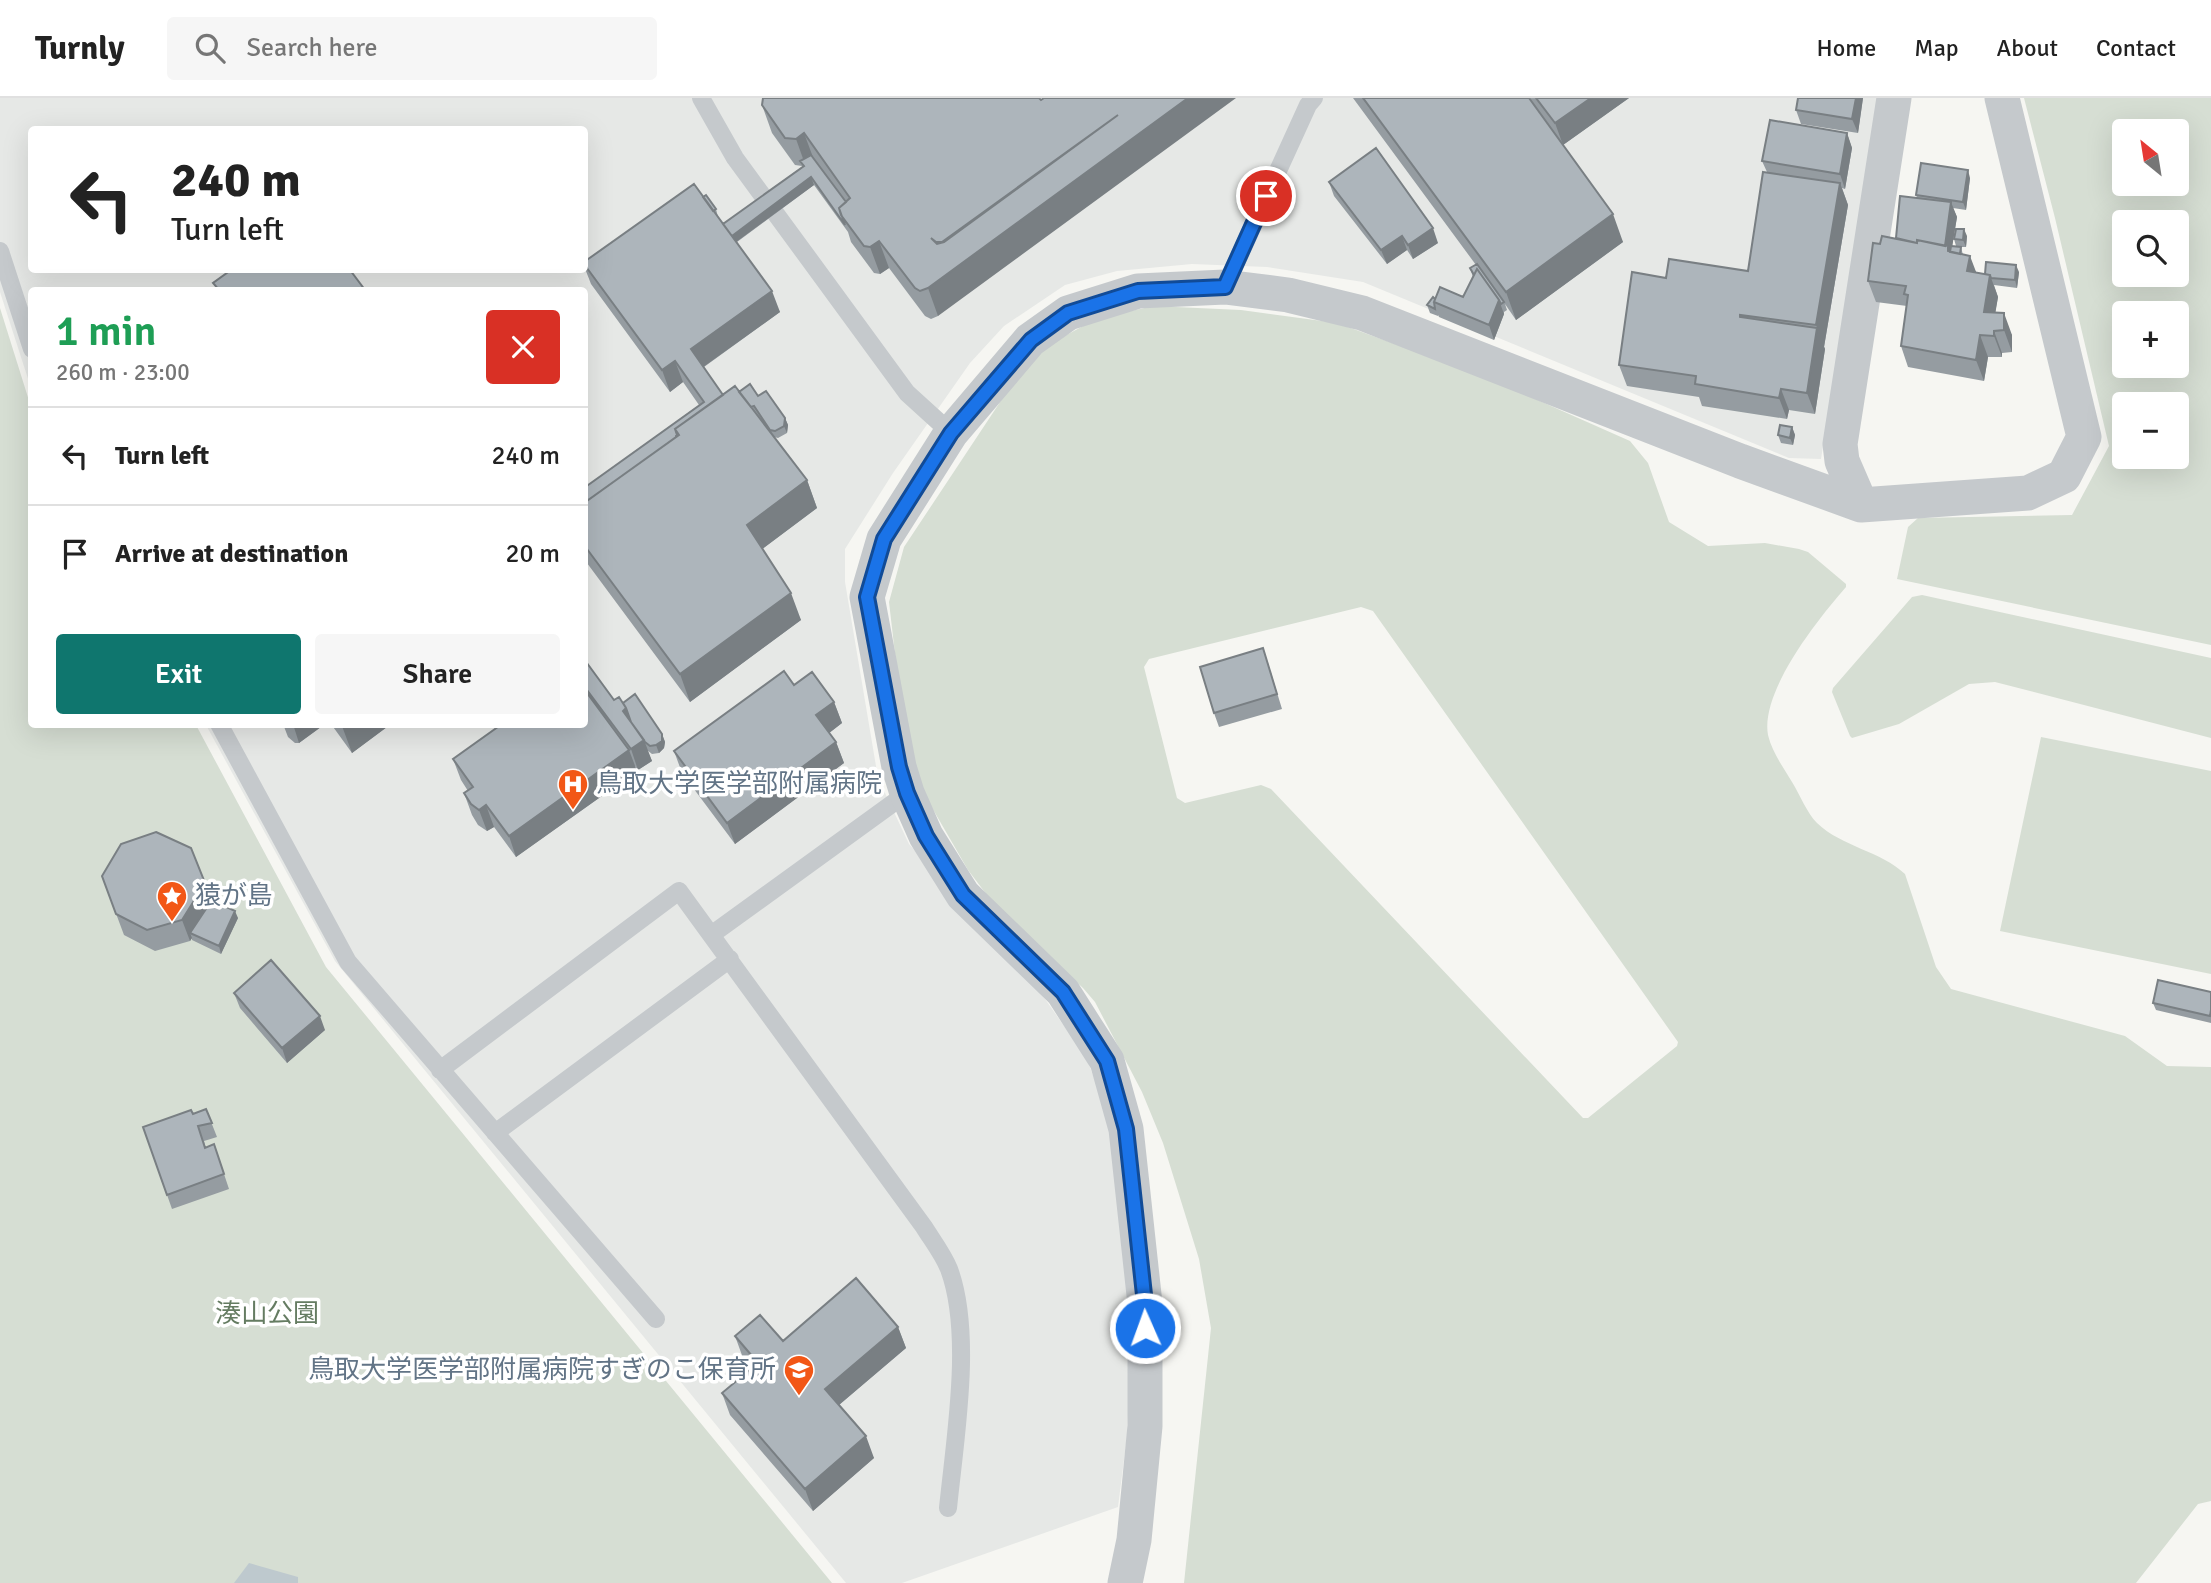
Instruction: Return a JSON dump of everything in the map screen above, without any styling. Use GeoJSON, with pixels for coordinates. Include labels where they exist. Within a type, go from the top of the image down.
{"type":"FeatureCollection","features":[{"type":"Feature","properties":{"kind":"street"},"geometry":{"type":"LineString","coordinates":[[1861,505],[1842,461],[1840,444],[1894,98]]}},
{"type":"Feature","properties":{"kind":"street"},"geometry":{"type":"LineString","coordinates":[[1125,1583],[1134,1540],[1145,1426],[1145,1304],[1126,1129],[1107,1061],[1063,992],[963,895],[926,836],[907,793],[899,767],[867,597],[884,539],[951,433],[1031,340],[1068,313],[1138,291],[1225,287],[1288,295],[1362,313],[1740,461],[1861,505],[2028,493],[2064,476],[2084,437],[2002,98]]}},
{"type":"Feature","properties":{"kind":"lane"},"geometry":{"type":"LineString","coordinates":[[701,98],[735,158],[907,393],[951,433]]}},
{"type":"Feature","properties":{"kind":"lane"},"geometry":{"type":"LineString","coordinates":[[1225,287],[1308,105],[1314,98]]}},
{"type":"Feature","properties":{"kind":"lane"},"geometry":{"type":"LineString","coordinates":[[0,251],[28,337]]}},
{"type":"Feature","properties":{"kind":"lane"},"geometry":{"type":"LineString","coordinates":[[221,728],[348,962],[656,1319]]}},
{"type":"Feature","properties":{"kind":"lane"},"geometry":{"type":"LineString","coordinates":[[710,935],[907,793]]}},
{"type":"Feature","properties":{"kind":"lane"},"geometry":{"type":"LineString","coordinates":[[440,1070],[679,891],[923,1227],[948,1267],[960,1316],[959,1398],[948,1508]]}},
{"type":"Feature","properties":{"kind":"lane"},"geometry":{"type":"LineString","coordinates":[[495,1133],[730,959]]}},
{"type":"Feature","properties":{"kind":"shaded area","name":"鳥取大学医学部附属病院"},"geometry":{"type":"Polygon","coordinates":[[[0,98],[1879,98],[1821,459],[1789,458],[1363,282],[1267,267],[1192,264],[1117,271],[1065,285],[1004,326],[970,363],[893,473],[845,549],[845,582],[878,778],[909,844],[1045,999],[1086,1057],[1112,1125],[1134,1275],[1127,1436],[1118,1507],[902,1583],[846,1583],[335,961],[208,728],[588,728],[588,287],[28,287],[28,379],[0,292],[0,98]]]}},
{"type":"Feature","properties":{"kind":"shaded area"},"geometry":{"type":"Polygon","coordinates":[[[249,1563],[298,1577],[298,1583],[234,1583],[249,1563]]]}},
{"type":"Feature","properties":{"kind":"green space"},"geometry":{"type":"Polygon","coordinates":[[[2024,98],[2211,98],[2211,645],[1897,579],[1908,527],[1918,518],[2072,515],[2109,446],[2024,98]]]}},
{"type":"Feature","properties":{"kind":"green space"},"geometry":{"type":"Polygon","coordinates":[[[1154,306],[1241,310],[1337,323],[1486,377],[1630,441],[1648,463],[1669,522],[1708,546],[1765,543],[1799,549],[1808,552],[1846,584],[1794,656],[1773,698],[1768,717],[1768,735],[1772,747],[1813,819],[1838,838],[1885,860],[1905,874],[1936,967],[1951,989],[2125,1036],[2167,1066],[2211,1067],[2211,1501],[2198,1504],[2136,1583],[1184,1583],[1211,1328],[1199,1259],[1163,1143],[1142,1092],[1095,1002],[990,899],[968,870],[927,799],[913,769],[900,697],[889,602],[904,547],[1028,360],[1098,318],[1154,306]],[[1361,607],[1149,659],[1144,667],[1177,798],[1185,803],[1261,785],[1271,789],[1583,1118],[1588,1118],[1677,1046],[1678,1042],[1373,611],[1361,607]]]}},
{"type":"Feature","properties":{"kind":"green space","name":"湊山公園"},"geometry":{"type":"Polygon","coordinates":[[[0,308],[28,397],[28,728],[198,728],[326,967],[832,1583],[0,1583],[0,308]]]}},
{"type":"Feature","properties":{"kind":"green space"},"geometry":{"type":"Polygon","coordinates":[[[1922,595],[2211,658],[2211,738],[1995,682],[1969,684],[1899,724],[1852,738],[1832,692],[1833,688],[1912,597],[1922,595]]]}},
{"type":"Feature","properties":{"kind":"green space"},"geometry":{"type":"Polygon","coordinates":[[[2041,737],[2211,771],[2211,974],[2000,931],[2041,737]]]}},
{"type":"Feature","properties":{"kind":"building"},"geometry":{"type":"Polygon","coordinates":[[[763,98],[1188,98],[928,288],[920,291],[879,241],[870,247],[864,246],[841,215],[839,208],[850,198],[804,133],[796,139],[785,138],[762,105],[763,98]],[[1118,115],[942,242],[931,238],[937,244],[944,242],[1118,115]]]}},
{"type":"Feature","properties":{"kind":"building"},"geometry":{"type":"Polygon","coordinates":[[[1363,98],[1529,98],[1613,214],[1506,292],[1363,98]]]}},
{"type":"Feature","properties":{"kind":"building"},"geometry":{"type":"Polygon","coordinates":[[[1536,98],[1591,98],[1555,123],[1536,98]]]}},
{"type":"Feature","properties":{"kind":"building"},"geometry":{"type":"Polygon","coordinates":[[[1798,98],[1856,98],[1852,119],[1796,110],[1798,98]]]}},
{"type":"Feature","properties":{"kind":"building"},"geometry":{"type":"Polygon","coordinates":[[[1770,120],[1847,133],[1840,174],[1762,161],[1770,120]]]}},
{"type":"Feature","properties":{"kind":"building"},"geometry":{"type":"Polygon","coordinates":[[[1376,148],[1433,228],[1408,245],[1402,236],[1381,250],[1329,182],[1376,148]]]}},
{"type":"Feature","properties":{"kind":"building"},"geometry":{"type":"Polygon","coordinates":[[[811,155],[846,202],[839,208],[845,225],[811,177],[732,236],[723,224],[804,166],[800,161],[811,155]]]}},
{"type":"Feature","properties":{"kind":"building"},"geometry":{"type":"Polygon","coordinates":[[[1921,163],[1968,170],[1963,202],[1916,195],[1921,163]]]}},
{"type":"Feature","properties":{"kind":"building"},"geometry":{"type":"Polygon","coordinates":[[[1763,172],[1840,183],[1816,325],[1740,315],[1817,328],[1807,393],[1781,389],[1779,398],[1695,384],[1696,376],[1619,365],[1632,272],[1666,278],[1669,259],[1748,271],[1763,172]]]}},
{"type":"Feature","properties":{"kind":"building"},"geometry":{"type":"Polygon","coordinates":[[[694,184],[772,291],[691,349],[723,395],[675,429],[676,437],[588,500],[588,485],[704,402],[675,361],[662,370],[588,269],[588,259],[694,184]]]}},
{"type":"Feature","properties":{"kind":"building"},"geometry":{"type":"Polygon","coordinates":[[[706,195],[716,209],[713,211],[703,197],[706,195]]]}},
{"type":"Feature","properties":{"kind":"building"},"geometry":{"type":"Polygon","coordinates":[[[1900,196],[1951,202],[1945,246],[1896,238],[1900,196]]]}},
{"type":"Feature","properties":{"kind":"building"},"geometry":{"type":"Polygon","coordinates":[[[1956,229],[1964,229],[1963,240],[1954,239],[1956,229]]]}},
{"type":"Feature","properties":{"kind":"building"},"geometry":{"type":"Polygon","coordinates":[[[1882,236],[1948,246],[1948,251],[1970,256],[1967,271],[1990,275],[1984,312],[2004,313],[2004,330],[1994,331],[1994,336],[1980,335],[1976,360],[1901,346],[1908,295],[1904,294],[1906,286],[1868,281],[1873,243],[1880,244],[1882,236]]]}},
{"type":"Feature","properties":{"kind":"building"},"geometry":{"type":"Polygon","coordinates":[[[1951,246],[1961,247],[1960,254],[1950,252],[1951,246]]]}},
{"type":"Feature","properties":{"kind":"building"},"geometry":{"type":"Polygon","coordinates":[[[1986,262],[2016,265],[2015,280],[1991,278],[1985,274],[1986,262]]]}},
{"type":"Feature","properties":{"kind":"building"},"geometry":{"type":"Polygon","coordinates":[[[1477,264],[1504,302],[1501,304],[1477,269],[1474,275],[1470,268],[1477,264]]]}},
{"type":"Feature","properties":{"kind":"building"},"geometry":{"type":"Polygon","coordinates":[[[1477,269],[1499,300],[1489,325],[1434,302],[1440,287],[1463,297],[1477,269]]]}},
{"type":"Feature","properties":{"kind":"building"},"geometry":{"type":"Polygon","coordinates":[[[227,273],[352,273],[363,287],[216,287],[213,283],[227,273]]]}},
{"type":"Feature","properties":{"kind":"building"},"geometry":{"type":"Polygon","coordinates":[[[1433,297],[1435,299],[1435,309],[1427,305],[1433,297]]]}},
{"type":"Feature","properties":{"kind":"building"},"geometry":{"type":"Polygon","coordinates":[[[750,384],[758,396],[766,391],[785,418],[784,426],[775,431],[770,430],[754,406],[751,407],[739,392],[750,384]]]}},
{"type":"Feature","properties":{"kind":"building"},"geometry":{"type":"Polygon","coordinates":[[[735,386],[807,480],[747,525],[791,593],[680,674],[588,550],[588,500],[679,435],[675,429],[735,386]]]}},
{"type":"Feature","properties":{"kind":"building"},"geometry":{"type":"Polygon","coordinates":[[[1780,425],[1792,427],[1790,438],[1778,435],[1780,425]]]}},
{"type":"Feature","properties":{"kind":"building"},"geometry":{"type":"Polygon","coordinates":[[[1263,648],[1277,694],[1214,713],[1200,667],[1263,648]]]}},
{"type":"Feature","properties":{"kind":"building"},"geometry":{"type":"Polygon","coordinates":[[[588,664],[614,700],[619,697],[626,708],[623,711],[644,740],[631,749],[588,691],[588,664]]]}},
{"type":"Feature","properties":{"kind":"building"},"geometry":{"type":"Polygon","coordinates":[[[784,671],[794,685],[812,672],[834,702],[816,715],[836,742],[727,823],[674,751],[784,671]]]}},
{"type":"Feature","properties":{"kind":"building"},"geometry":{"type":"Polygon","coordinates":[[[588,694],[629,750],[509,836],[486,805],[479,810],[471,804],[464,793],[473,787],[453,759],[496,728],[588,728],[588,694]]]}},
{"type":"Feature","properties":{"kind":"building"},"geometry":{"type":"Polygon","coordinates":[[[635,694],[662,734],[662,741],[656,745],[650,746],[645,742],[631,722],[623,703],[635,694]]]}},
{"type":"Feature","properties":{"kind":"building"},"geometry":{"type":"Polygon","coordinates":[[[156,832],[191,848],[205,883],[182,920],[147,930],[116,914],[102,876],[121,844],[156,832]]]}},
{"type":"Feature","properties":{"kind":"building"},"geometry":{"type":"Polygon","coordinates":[[[212,900],[235,911],[219,946],[190,933],[212,900]]]}},
{"type":"Feature","properties":{"kind":"building"},"geometry":{"type":"Polygon","coordinates":[[[271,960],[320,1016],[282,1048],[234,993],[271,960]]]}},
{"type":"Feature","properties":{"kind":"building"},"geometry":{"type":"Polygon","coordinates":[[[2158,980],[2211,992],[2210,1016],[2153,1003],[2158,980]]]}},
{"type":"Feature","properties":{"kind":"building"},"geometry":{"type":"Polygon","coordinates":[[[206,1109],[212,1123],[198,1126],[205,1148],[214,1144],[224,1174],[167,1195],[143,1127],[191,1110],[193,1114],[206,1109]]]}},
{"type":"Feature","properties":{"kind":"building","name":"鳥取大学医学部附属病院すぎのこ保育所"},"geometry":{"type":"Polygon","coordinates":[[[856,1278],[898,1327],[825,1389],[866,1436],[805,1489],[722,1393],[758,1363],[735,1336],[760,1315],[783,1341],[856,1278]]]}},
{"type":"Feature","properties":{"kind":"place","name":"鳥取大学医学部附属病院"},"geometry":{"type":"Point","coordinates":[573,811]}},
{"type":"Feature","properties":{"kind":"place","name":"猿が島"},"geometry":{"type":"Point","coordinates":[172,923]}},
{"type":"Feature","properties":{"kind":"place","name":"鳥取大学医学部附属病院すぎのこ保育所"},"geometry":{"type":"Point","coordinates":[799,1397]}},
{"type":"Feature","properties":{"kind":"route"},"geometry":{"type":"LineString","coordinates":[[1145,1328],[1145,1304],[1126,1129],[1107,1061],[1063,992],[963,895],[926,836],[899,767],[867,597],[884,539],[951,433],[1031,340],[1068,313],[1138,291],[1225,287],[1266,196]]}}]}
